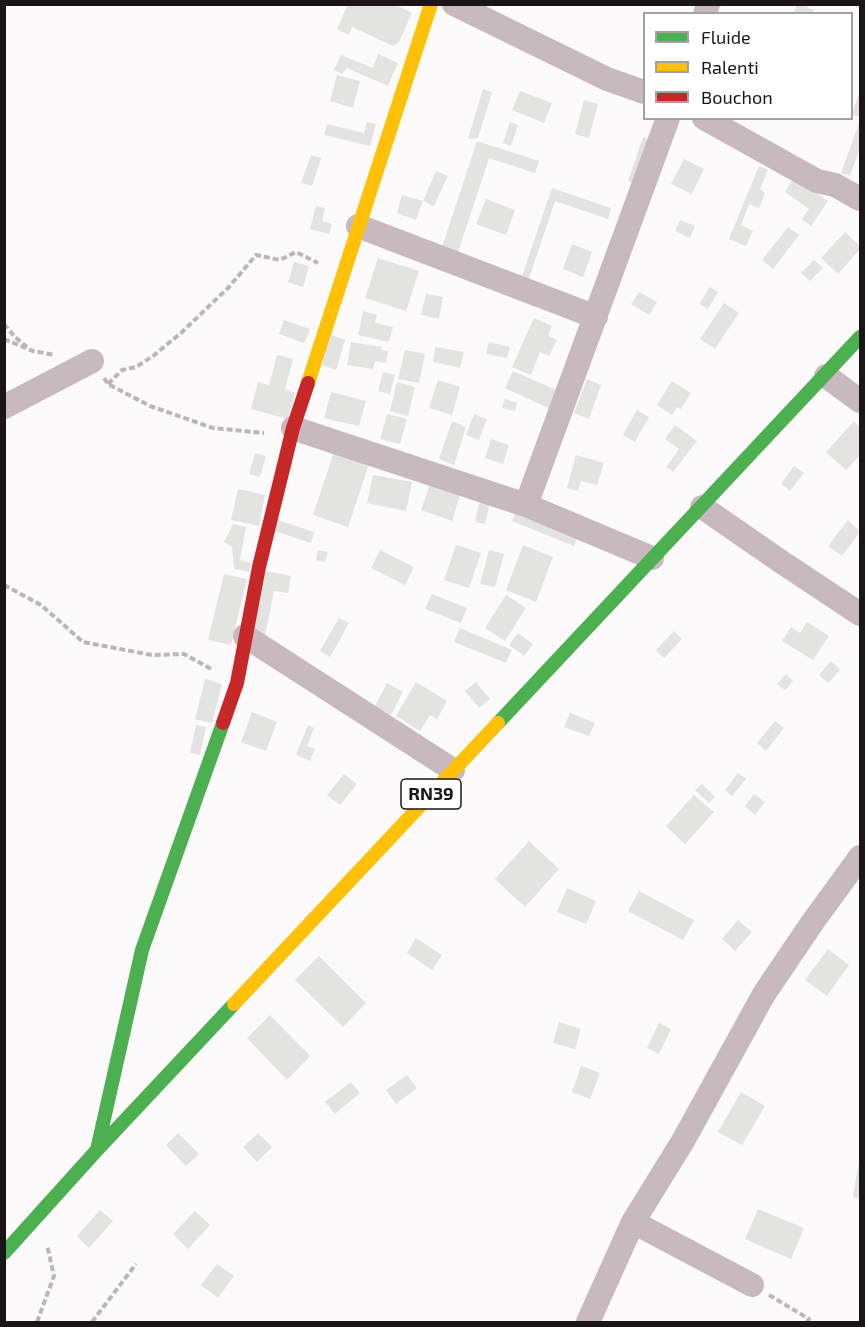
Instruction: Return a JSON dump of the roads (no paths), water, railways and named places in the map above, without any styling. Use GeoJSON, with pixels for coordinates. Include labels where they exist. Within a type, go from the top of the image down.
{"type":"FeatureCollection","features":[{"type":"Feature","properties":{"kind":"main road"},"geometry":{"type":"LineString","coordinates":[[97,1150],[142,950],[237,683],[259,567],[292,432],[431,4]]}},
{"type":"Feature","properties":{"kind":"main road","name":"RN39"},"geometry":{"type":"LineString","coordinates":[[4,1253],[97,1150],[861,337]]}},
{"type":"Feature","properties":{"kind":"street"},"geometry":{"type":"LineString","coordinates":[[454,4],[608,80],[643,91]]}},
{"type":"Feature","properties":{"kind":"street"},"geometry":{"type":"LineString","coordinates":[[526,505],[667,120]]}},
{"type":"Feature","properties":{"kind":"street"},"geometry":{"type":"LineString","coordinates":[[708,120],[817,181],[835,185],[861,199]]}},
{"type":"Feature","properties":{"kind":"street"},"geometry":{"type":"LineString","coordinates":[[358,226],[596,317]]}},
{"type":"Feature","properties":{"kind":"street"},"geometry":{"type":"LineString","coordinates":[[4,407],[92,361]]}},
{"type":"Feature","properties":{"kind":"street"},"geometry":{"type":"LineString","coordinates":[[826,376],[861,401]]}},
{"type":"Feature","properties":{"kind":"street"},"geometry":{"type":"LineString","coordinates":[[292,432],[526,505],[652,558]]}},
{"type":"Feature","properties":{"kind":"street"},"geometry":{"type":"LineString","coordinates":[[702,507],[861,614]]}},
{"type":"Feature","properties":{"kind":"street"},"geometry":{"type":"LineString","coordinates":[[245,636],[453,770]]}},
{"type":"Feature","properties":{"kind":"street"},"geometry":{"type":"LineString","coordinates":[[588,1323],[633,1222],[684,1142],[764,994],[812,923],[861,857]]}},
{"type":"Feature","properties":{"kind":"street"},"geometry":{"type":"LineString","coordinates":[[633,1222],[752,1285]]}}]}
